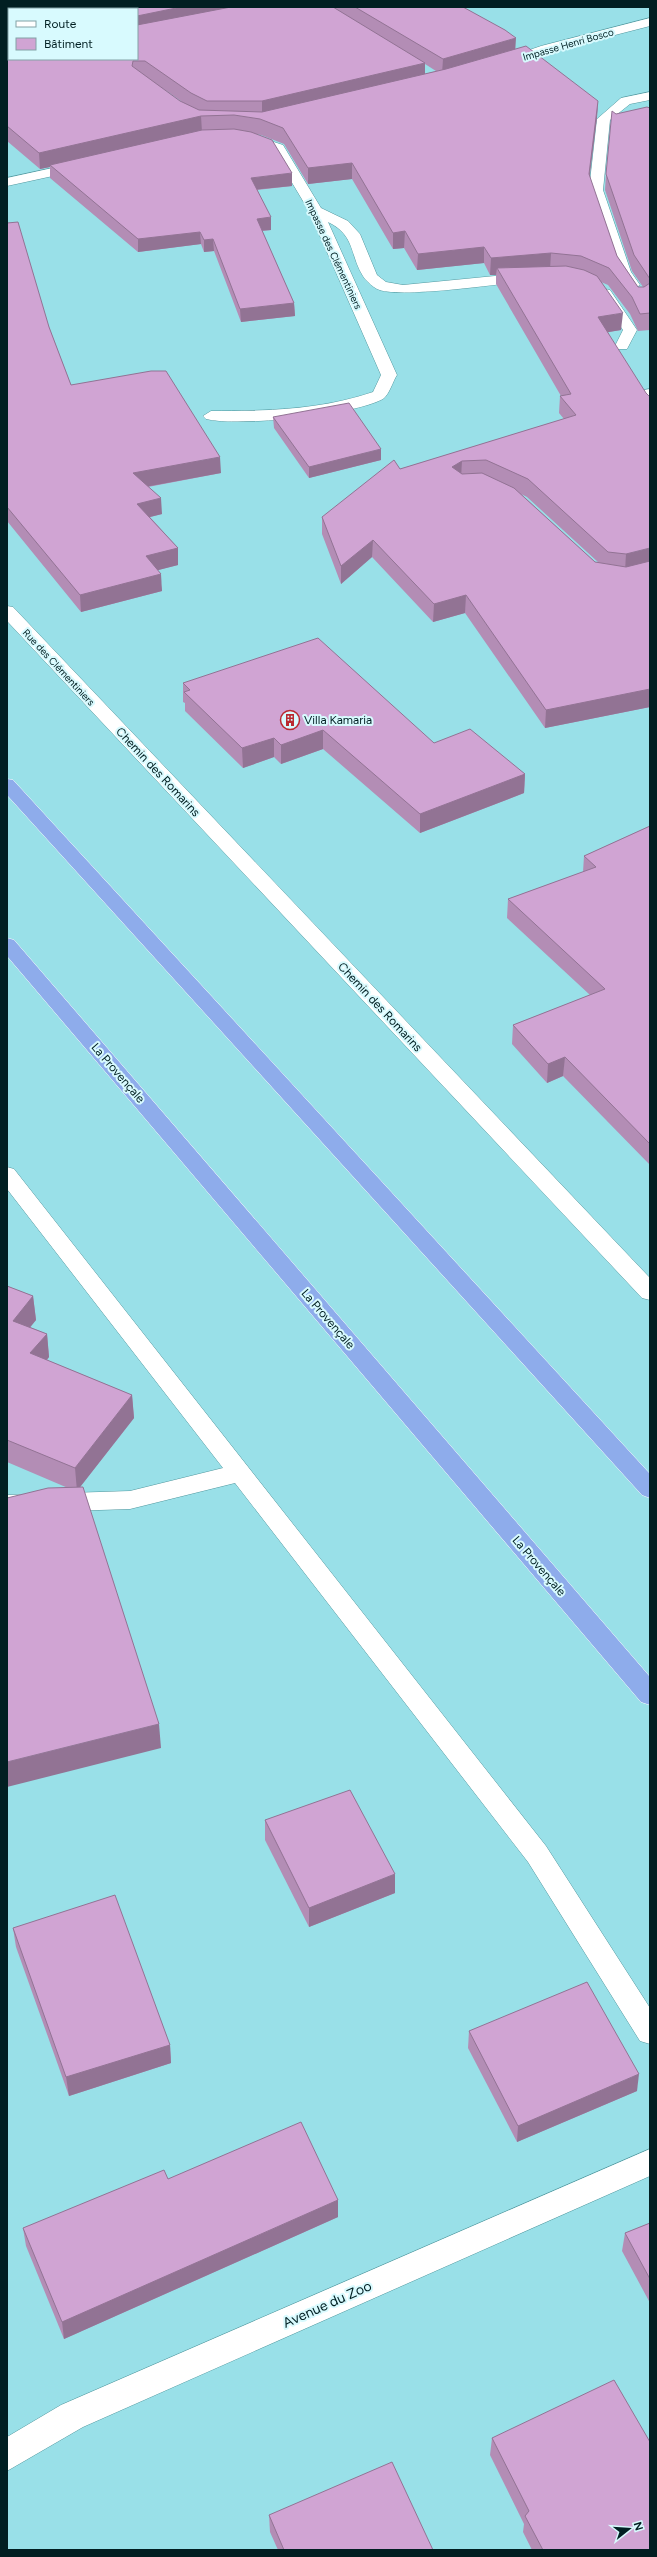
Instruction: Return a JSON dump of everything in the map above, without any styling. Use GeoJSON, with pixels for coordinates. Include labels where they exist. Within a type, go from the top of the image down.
{"type":"FeatureCollection","features":[{"type":"Feature","properties":{"kind":"highway"},"geometry":{"type":"LineString","coordinates":[[7,784],[650,1489]]}},
{"type":"Feature","properties":{"kind":"highway","name":"La Provençale"},"geometry":{"type":"LineString","coordinates":[[7,944],[650,1695]]}},
{"type":"Feature","properties":{"kind":"street","name":"Impasse Henri Bosco"},"geometry":{"type":"LineString","coordinates":[[494,66],[545,49],[650,22]]}},
{"type":"Feature","properties":{"kind":"street"},"geometry":{"type":"LineString","coordinates":[[642,298],[624,272],[596,190],[604,119],[626,101],[650,96]]}},
{"type":"Feature","properties":{"kind":"street","name":"Impasse des Clémentiniers"},"geometry":{"type":"LineString","coordinates":[[211,416],[298,415],[353,405],[379,395],[389,375],[316,211],[266,128]]}},
{"type":"Feature","properties":{"kind":"street"},"geometry":{"type":"LineString","coordinates":[[234,136],[255,139],[278,148]]}},
{"type":"Feature","properties":{"kind":"street"},"geometry":{"type":"LineString","coordinates":[[7,182],[94,163]]}},
{"type":"Feature","properties":{"kind":"street"},"geometry":{"type":"LineString","coordinates":[[316,211],[343,224],[355,237],[371,277],[382,286],[403,289],[542,276]]}},
{"type":"Feature","properties":{"kind":"street"},"geometry":{"type":"LineString","coordinates":[[591,284],[602,289],[622,315],[630,330],[622,346]]}},
{"type":"Feature","properties":{"kind":"street","name":"Rue des Clémentiniers"},"geometry":{"type":"LineString","coordinates":[[7,611],[111,723]]}},
{"type":"Feature","properties":{"kind":"street","name":"Chemin des Romarins"},"geometry":{"type":"LineString","coordinates":[[111,723],[650,1292]]}},
{"type":"Feature","properties":{"kind":"street"},"geometry":{"type":"LineString","coordinates":[[7,1174],[537,1854],[650,2032]]}},
{"type":"Feature","properties":{"kind":"street"},"geometry":{"type":"LineString","coordinates":[[7,1504],[130,1500],[240,1473]]}},
{"type":"Feature","properties":{"kind":"street","name":"Avenue du Zoo"},"geometry":{"type":"LineString","coordinates":[[7,2455],[72,2416],[650,2162]]}},
{"type":"Feature","properties":{"kind":"building"},"geometry":{"type":"Polygon","coordinates":[[[7,7],[181,7],[138,16],[138,8],[8,8],[7,33],[7,7]]]}},
{"type":"Feature","properties":{"kind":"building"},"geometry":{"type":"Polygon","coordinates":[[[231,7],[333,7],[425,63],[262,101],[207,101],[191,93],[145,61],[133,61],[132,66],[180,101],[199,110],[262,112],[446,69],[526,46],[598,101],[589,174],[617,256],[638,287],[644,287],[650,283],[650,313],[640,314],[632,297],[609,268],[581,256],[551,253],[491,258],[484,247],[418,254],[405,231],[393,233],[352,163],[308,168],[283,128],[260,119],[234,115],[201,116],[39,153],[7,126],[7,56],[8,60],[138,60],[138,25],[231,7]]]}},
{"type":"Feature","properties":{"kind":"building"},"geometry":{"type":"Polygon","coordinates":[[[355,7],[463,7],[505,30],[516,38],[443,59],[355,7]]]}},
{"type":"Feature","properties":{"kind":"building"},"geometry":{"type":"Polygon","coordinates":[[[647,107],[650,108],[650,279],[634,255],[606,174],[612,111],[616,114],[647,107]]]}},
{"type":"Feature","properties":{"kind":"building"},"geometry":{"type":"Polygon","coordinates":[[[234,129],[251,132],[272,140],[292,173],[251,178],[271,217],[257,219],[294,303],[240,309],[213,239],[204,240],[200,232],[138,239],[50,165],[202,130],[234,129]]]}},
{"type":"Feature","properties":{"kind":"building"},"geometry":{"type":"Polygon","coordinates":[[[18,222],[49,327],[71,385],[151,371],[166,371],[220,457],[133,473],[161,498],[137,504],[178,548],[146,556],[161,574],[80,595],[7,507],[7,223],[18,222]]]}},
{"type":"Feature","properties":{"kind":"building"},"geometry":{"type":"Polygon","coordinates":[[[566,266],[584,270],[597,276],[623,313],[598,317],[650,397],[650,548],[626,554],[608,552],[528,479],[486,460],[462,461],[452,467],[462,474],[482,473],[514,488],[595,562],[626,567],[650,561],[650,689],[546,710],[466,595],[434,604],[373,540],[341,566],[322,517],[394,460],[400,469],[576,415],[560,396],[571,394],[497,268],[566,266]]]}},
{"type":"Feature","properties":{"kind":"building"},"geometry":{"type":"Polygon","coordinates":[[[349,403],[381,449],[309,467],[273,417],[349,403]]]}},
{"type":"Feature","properties":{"kind":"building"},"geometry":{"type":"Polygon","coordinates":[[[318,638],[434,743],[470,729],[525,774],[420,814],[323,730],[281,745],[274,738],[242,748],[184,692],[190,690],[183,683],[318,638]]]}},
{"type":"Feature","properties":{"kind":"building"},"geometry":{"type":"Polygon","coordinates":[[[650,826],[650,1144],[565,1057],[548,1064],[513,1025],[605,989],[508,899],[596,867],[584,856],[650,826]]]}},
{"type":"Feature","properties":{"kind":"building"},"geometry":{"type":"Polygon","coordinates":[[[7,1286],[33,1296],[13,1321],[47,1334],[30,1353],[132,1395],[75,1468],[7,1440],[7,1286]]]}},
{"type":"Feature","properties":{"kind":"building"},"geometry":{"type":"Polygon","coordinates":[[[83,1487],[159,1724],[7,1762],[7,1498],[48,1488],[83,1487]]]}},
{"type":"Feature","properties":{"kind":"building"},"geometry":{"type":"Polygon","coordinates":[[[350,1790],[395,1874],[309,1908],[265,1820],[350,1790]]]}},
{"type":"Feature","properties":{"kind":"building"},"geometry":{"type":"Polygon","coordinates":[[[115,1895],[170,2045],[66,2077],[13,1928],[115,1895]]]}},
{"type":"Feature","properties":{"kind":"building"},"geometry":{"type":"Polygon","coordinates":[[[587,1982],[639,2074],[518,2126],[469,2031],[587,1982]]]}},
{"type":"Feature","properties":{"kind":"building"},"geometry":{"type":"Polygon","coordinates":[[[301,2122],[338,2200],[62,2322],[23,2228],[164,2170],[168,2179],[301,2122]]]}},
{"type":"Feature","properties":{"kind":"building"},"geometry":{"type":"Polygon","coordinates":[[[650,2223],[650,2279],[625,2233],[650,2223]]]}},
{"type":"Feature","properties":{"kind":"building"},"geometry":{"type":"Polygon","coordinates":[[[614,2380],[650,2442],[650,2550],[543,2550],[525,2516],[529,2511],[492,2438],[614,2380]]]}},
{"type":"Feature","properties":{"kind":"building"},"geometry":{"type":"Polygon","coordinates":[[[392,2462],[433,2550],[284,2550],[269,2515],[392,2462]]]}},
{"type":"Feature","properties":{"kind":"place","name":"Villa Kamaria"},"geometry":{"type":"Point","coordinates":[290,720]}}]}
